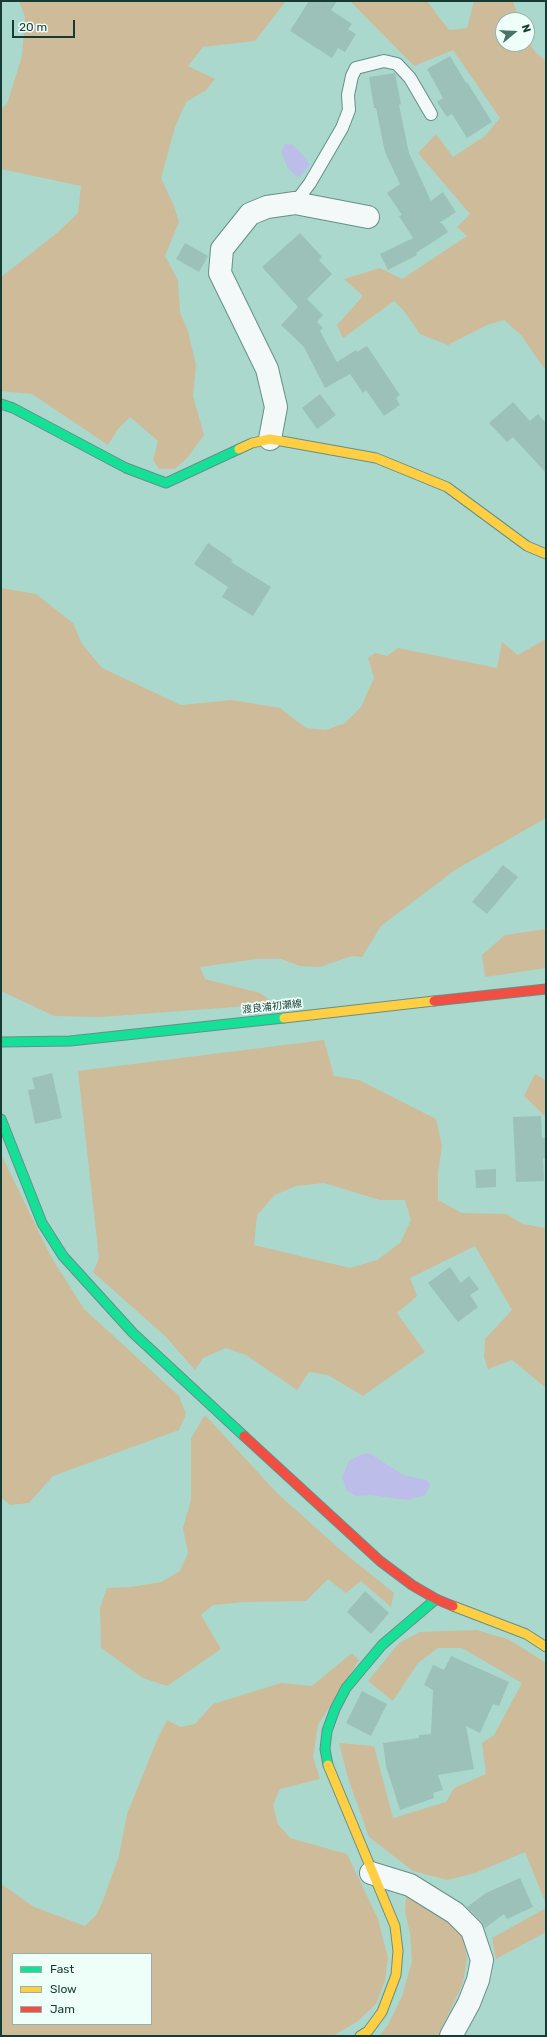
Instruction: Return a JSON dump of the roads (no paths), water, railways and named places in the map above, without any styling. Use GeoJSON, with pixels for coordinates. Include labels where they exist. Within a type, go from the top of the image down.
{"type":"FeatureCollection","features":[{"type":"Feature","properties":{"kind":"street"},"geometry":{"type":"LineString","coordinates":[[270,439],[276,407],[267,369],[220,273],[222,249],[250,214],[267,207],[295,204],[368,216]]}},
{"type":"Feature","properties":{"kind":"street"},"geometry":{"type":"LineString","coordinates":[[1,404],[13,408],[146,478],[166,483],[252,443],[270,439],[376,458],[447,487],[527,546],[546,554]]}},
{"type":"Feature","properties":{"kind":"street","name":"渡良浦初瀬線"},"geometry":{"type":"LineString","coordinates":[[1,1042],[70,1041],[546,989]]}},
{"type":"Feature","properties":{"kind":"street"},"geometry":{"type":"LineString","coordinates":[[1,1119],[42,1223],[63,1256],[133,1332],[235,1429],[380,1561],[412,1585],[436,1599],[526,1634],[545,1644]]}},
{"type":"Feature","properties":{"kind":"street"},"geometry":{"type":"LineString","coordinates":[[360,2036],[368,2032],[382,2012],[396,1975],[398,1951],[395,1926],[371,1873],[330,1772],[325,1749],[327,1731],[335,1709],[346,1688],[382,1645],[436,1599]]}},
{"type":"Feature","properties":{"kind":"street"},"geometry":{"type":"LineString","coordinates":[[371,1873],[410,1885],[454,1913],[472,1930],[482,1960],[478,1980],[469,2003],[451,2036]]}},
{"type":"Feature","properties":{"kind":"lane"},"geometry":{"type":"LineString","coordinates":[[295,204],[310,183],[342,128],[349,110],[348,95],[352,76],[356,68],[384,61],[397,64],[410,78],[431,114]]}},
{"type":"Feature","properties":{"kind":"water"},"geometry":{"type":"Polygon","coordinates":[[[285,144],[293,145],[310,165],[298,178],[288,168],[281,152],[285,144]]]}},
{"type":"Feature","properties":{"kind":"water"},"geometry":{"type":"Polygon","coordinates":[[[369,1453],[403,1475],[427,1480],[430,1486],[425,1495],[408,1500],[370,1495],[356,1496],[347,1491],[342,1477],[349,1461],[358,1456],[369,1453]]]}}]}
